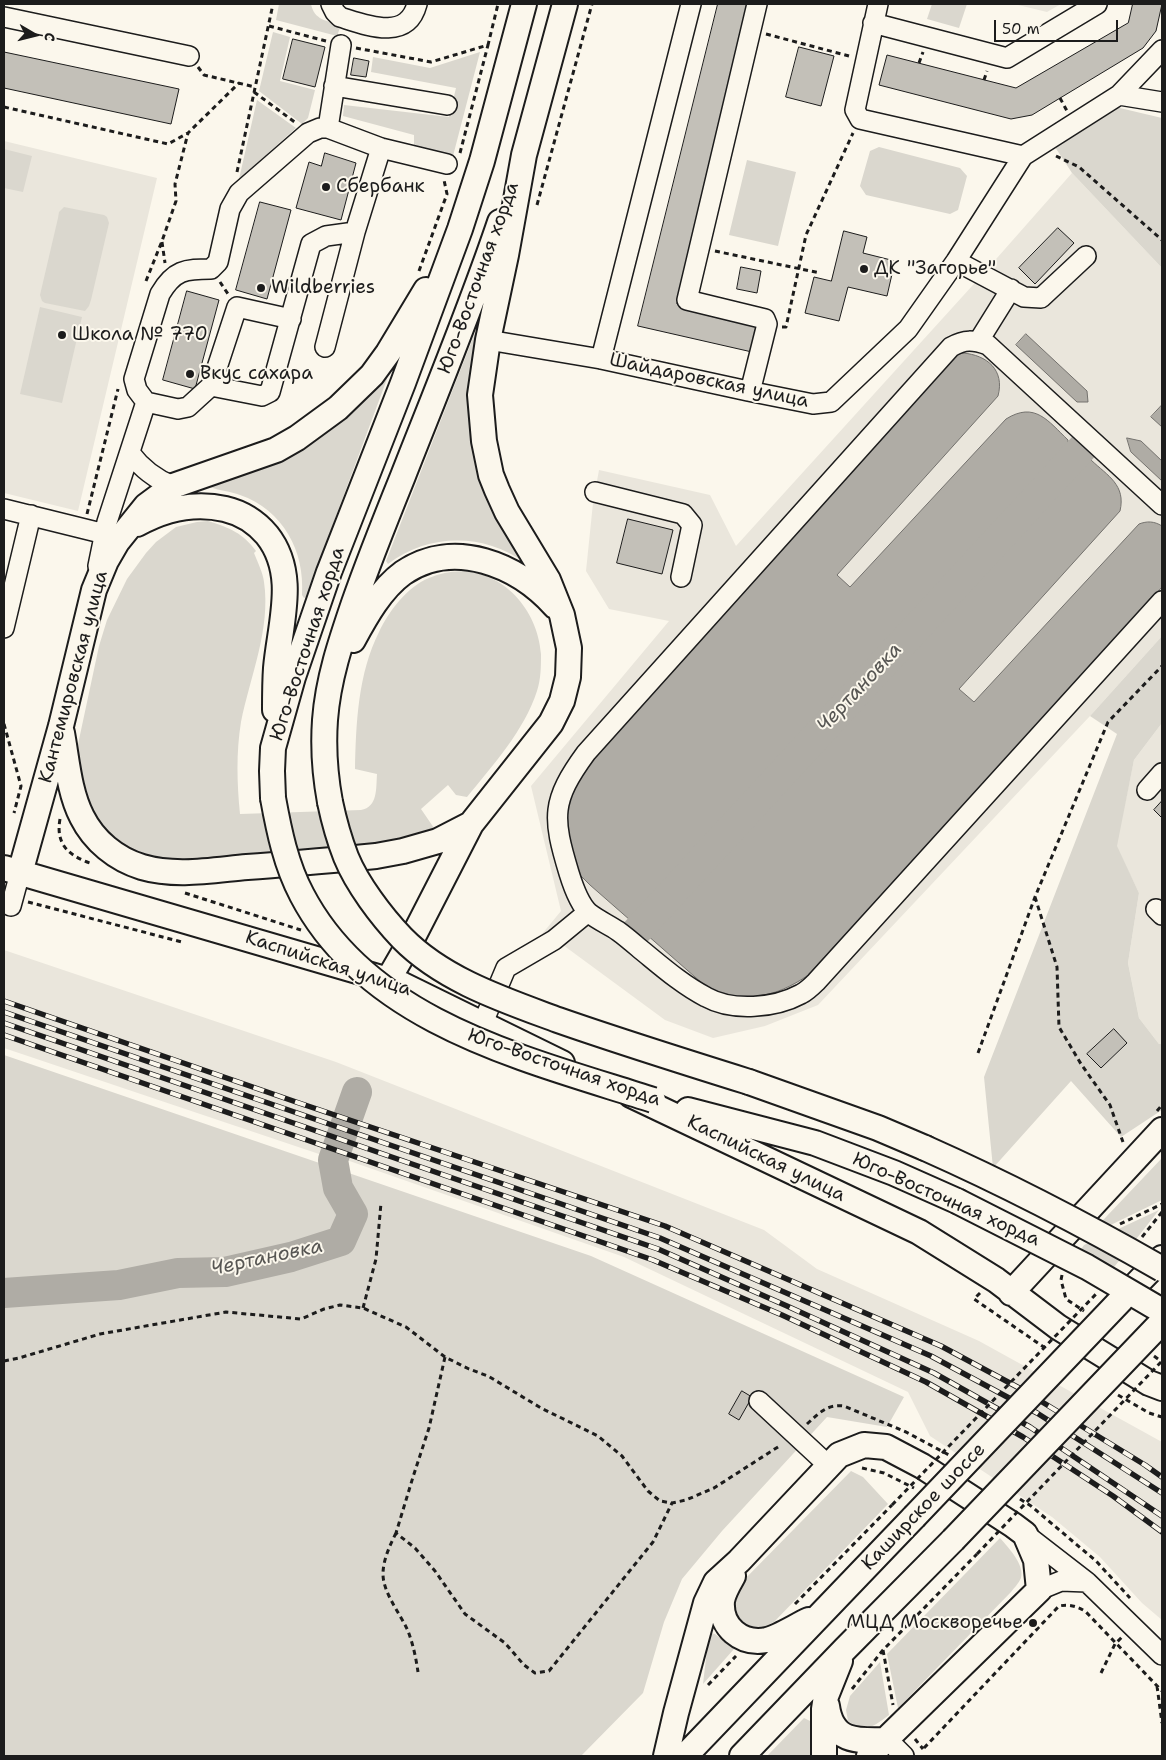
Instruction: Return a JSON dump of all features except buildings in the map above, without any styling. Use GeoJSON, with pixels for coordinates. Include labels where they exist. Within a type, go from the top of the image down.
{"type":"FeatureCollection","features":[{"type":"Feature","properties":{"kind":"main road"},"geometry":{"type":"LineString","coordinates":[[463,160],[524,4]]}},
{"type":"Feature","properties":{"kind":"main road"},"geometry":{"type":"LineString","coordinates":[[388,980],[414,936],[471,824],[541,736],[557,712],[566,688],[569,664],[567,633],[562,615],[548,580],[507,512],[491,474],[484,442],[480,395],[488,340],[524,155],[565,4]]}},
{"type":"Feature","properties":{"kind":"main road","name":"Юго-Восточная хорда"},"geometry":{"type":"LineString","coordinates":[[524,155],[480,281],[362,580],[340,643],[328,691],[324,747],[325,774],[330,802],[347,858],[380,912],[403,938],[446,972],[477,988],[536,1012],[749,1082],[909,1141],[982,1173],[1083,1225],[1162,1269]]}},
{"type":"Feature","properties":{"kind":"main road","name":"Юго-Восточная хорда"},"geometry":{"type":"LineString","coordinates":[[463,160],[460,229],[403,383],[329,572],[293,676],[273,748],[273,798],[283,846],[291,871],[316,919],[347,956],[390,994],[414,1009],[491,1046],[653,1100],[815,1143],[894,1174],[1000,1221],[1087,1267],[1161,1320]]}},
{"type":"Feature","properties":{"kind":"main road","name":"Кантемировская улица"},"geometry":{"type":"LineString","coordinates":[[12,871],[61,726],[94,590],[115,533],[173,486],[276,450],[303,434],[338,408],[372,375],[388,353],[460,229]]}},
{"type":"Feature","properties":{"kind":"main road"},"geometry":{"type":"LineString","coordinates":[[115,533],[160,513],[180,508],[215,507],[230,510],[248,518],[262,529],[272,542],[283,568],[285,602],[276,669],[273,748]]}},
{"type":"Feature","properties":{"kind":"main road"},"geometry":{"type":"LineString","coordinates":[[328,691],[346,652],[367,615],[388,587],[404,573],[426,563],[456,557],[487,561],[502,567],[530,584],[546,597],[562,615]]}},
{"type":"Feature","properties":{"kind":"main road"},"geometry":{"type":"LineString","coordinates":[[61,726],[73,794],[85,823],[104,846],[115,854],[140,866],[152,869],[192,872],[376,856],[404,851],[438,841],[471,824]]}},
{"type":"Feature","properties":{"kind":"main road","name":"Каспийская улица"},"geometry":{"type":"LineString","coordinates":[[12,871],[388,980],[919,1232],[996,1280],[1058,1327],[1149,1383],[1162,1388]]}},
{"type":"Feature","properties":{"kind":"main road"},"geometry":{"type":"LineString","coordinates":[[1011,1293],[1162,1130]]}},
{"type":"Feature","properties":{"kind":"main road","name":"Каширское шоссе"},"geometry":{"type":"LineString","coordinates":[[685,1756],[914,1517],[1112,1294],[1162,1258]]}},
{"type":"Feature","properties":{"kind":"main road"},"geometry":{"type":"LineString","coordinates":[[742,1756],[953,1540],[1161,1320]]}},
{"type":"Feature","properties":{"kind":"main road"},"geometry":{"type":"LineString","coordinates":[[666,1756],[706,1603],[716,1582],[739,1561],[839,1455],[864,1444],[886,1447],[922,1466],[1025,1534],[1036,1560],[1039,1590],[896,1748],[869,1756]]}},
{"type":"Feature","properties":{"kind":"main road"},"geometry":{"type":"LineString","coordinates":[[739,1561],[722,1600],[724,1620],[731,1629],[746,1640],[767,1640],[824,1613]]}},
{"type":"Feature","properties":{"kind":"main road"},"geometry":{"type":"LineString","coordinates":[[845,1649],[838,1695],[831,1722],[836,1730],[851,1739],[896,1748]]}},
{"type":"Feature","properties":{"kind":"main road"},"geometry":{"type":"LineString","coordinates":[[824,1756],[824,1709],[838,1695]]}},
{"type":"Feature","properties":{"kind":"street"},"geometry":{"type":"LineString","coordinates":[[331,4],[340,18],[386,29],[397,27],[408,20],[416,9],[417,4]]}},
{"type":"Feature","properties":{"kind":"street"},"geometry":{"type":"LineString","coordinates":[[601,359],[691,4]]}},
{"type":"Feature","properties":{"kind":"street"},"geometry":{"type":"LineString","coordinates":[[748,391],[752,384],[767,324],[765,319],[686,300],[757,4]]}},
{"type":"Feature","properties":{"kind":"street"},"geometry":{"type":"LineString","coordinates":[[878,4],[855,110],[860,119],[1031,152]]}},
{"type":"Feature","properties":{"kind":"street"},"geometry":{"type":"LineString","coordinates":[[873,23],[1007,58],[1097,4]]}},
{"type":"Feature","properties":{"kind":"street"},"geometry":{"type":"LineString","coordinates":[[4,17],[189,56]]}},
{"type":"Feature","properties":{"kind":"street"},"geometry":{"type":"LineString","coordinates":[[328,128],[341,45]]}},
{"type":"Feature","properties":{"kind":"street","name":"Шайдаровская улица"},"geometry":{"type":"LineString","coordinates":[[488,340],[601,359],[813,404],[831,402],[908,329],[1031,152],[1118,95],[1162,50]]}},
{"type":"Feature","properties":{"kind":"street"},"geometry":{"type":"LineString","coordinates":[[334,86],[447,104]]}},
{"type":"Feature","properties":{"kind":"street"},"geometry":{"type":"LineString","coordinates":[[1118,95],[1162,102]]}},
{"type":"Feature","properties":{"kind":"street"},"geometry":{"type":"LineString","coordinates":[[291,319],[237,307],[211,386],[188,407],[178,409],[146,402],[138,390],[134,379],[160,294],[168,281],[179,272],[192,269],[219,274],[218,262],[230,209],[238,193],[308,133],[328,128],[381,148],[463,160]]}},
{"type":"Feature","properties":{"kind":"street"},"geometry":{"type":"LineString","coordinates":[[324,347],[355,232],[381,148]]}},
{"type":"Feature","properties":{"kind":"street"},"geometry":{"type":"LineString","coordinates":[[211,386],[262,396],[270,392],[311,244],[326,236],[355,232]]}},
{"type":"Feature","properties":{"kind":"street"},"geometry":{"type":"LineString","coordinates":[[956,261],[1024,297],[1041,298],[1086,256]]}},
{"type":"Feature","properties":{"kind":"street"},"geometry":{"type":"LineString","coordinates":[[978,342],[1011,289]]}},
{"type":"Feature","properties":{"kind":"street"},"geometry":{"type":"LineString","coordinates":[[1162,505],[988,345],[972,340],[961,341],[951,347],[586,753],[572,773],[562,792],[557,814],[558,838],[574,888],[588,912],[621,933],[676,978],[707,998],[729,1004],[750,1006],[775,1003],[802,994],[816,982],[1162,601]]}},
{"type":"Feature","properties":{"kind":"street"},"geometry":{"type":"LineString","coordinates":[[4,509],[115,533],[130,453],[146,402]]}},
{"type":"Feature","properties":{"kind":"street"},"geometry":{"type":"LineString","coordinates":[[130,453],[154,477],[173,486]]}},
{"type":"Feature","properties":{"kind":"street"},"geometry":{"type":"LineString","coordinates":[[595,492],[683,514],[692,525],[681,577]]}},
{"type":"Feature","properties":{"kind":"street"},"geometry":{"type":"LineString","coordinates":[[4,628],[31,516]]}},
{"type":"Feature","properties":{"kind":"street"},"geometry":{"type":"LineString","coordinates":[[1147,790],[1162,773]]}},
{"type":"Feature","properties":{"kind":"street"},"geometry":{"type":"LineString","coordinates":[[12,871],[12,902]]}},
{"type":"Feature","properties":{"kind":"street"},"geometry":{"type":"LineString","coordinates":[[482,1024],[506,968],[554,940],[588,912]]}},
{"type":"Feature","properties":{"kind":"street"},"geometry":{"type":"LineString","coordinates":[[758,1401],[829,1466]]}},
{"type":"Feature","properties":{"kind":"street"},"geometry":{"type":"LineString","coordinates":[[1025,1534],[1087,1582],[1162,1655]]}},
{"type":"Feature","properties":{"kind":"street"},"geometry":{"type":"LineString","coordinates":[[1039,1590],[1061,1581],[1087,1582]]}},
{"type":"Feature","properties":{"kind":"path"},"geometry":{"type":"LineString","coordinates":[[236,176],[273,4]]}},
{"type":"Feature","properties":{"kind":"path"},"geometry":{"type":"LineString","coordinates":[[417,277],[447,194],[443,178],[463,160],[498,4]]}},
{"type":"Feature","properties":{"kind":"path"},"geometry":{"type":"LineString","coordinates":[[535,214],[592,4]]}},
{"type":"Feature","properties":{"kind":"path"},"geometry":{"type":"LineString","coordinates":[[268,26],[341,45],[431,62],[488,45]]}},
{"type":"Feature","properties":{"kind":"path"},"geometry":{"type":"LineString","coordinates":[[750,30],[848,55],[863,72]]}},
{"type":"Feature","properties":{"kind":"path"},"geometry":{"type":"LineString","coordinates":[[189,56],[204,75],[255,86]]}},
{"type":"Feature","properties":{"kind":"path"},"geometry":{"type":"LineString","coordinates":[[4,107],[168,144],[188,133],[239,83]]}},
{"type":"Feature","properties":{"kind":"path"},"geometry":{"type":"LineString","coordinates":[[254,92],[299,126]]}},
{"type":"Feature","properties":{"kind":"path"},"geometry":{"type":"LineString","coordinates":[[767,324],[786,327],[806,235],[860,119]]}},
{"type":"Feature","properties":{"kind":"path"},"geometry":{"type":"LineString","coordinates":[[162,241],[176,201],[175,184],[188,133]]}},
{"type":"Feature","properties":{"kind":"path"},"geometry":{"type":"LineString","coordinates":[[1031,152],[1079,166],[1162,240]]}},
{"type":"Feature","properties":{"kind":"path"},"geometry":{"type":"LineString","coordinates":[[699,248],[820,273]]}},
{"type":"Feature","properties":{"kind":"path"},"geometry":{"type":"LineString","coordinates":[[219,274],[224,288],[237,307]]}},
{"type":"Feature","properties":{"kind":"path"},"geometry":{"type":"LineString","coordinates":[[219,274],[224,288]]}},
{"type":"Feature","properties":{"kind":"path"},"geometry":{"type":"LineString","coordinates":[[978,1053],[1035,897],[1108,722],[1162,666]]}},
{"type":"Feature","properties":{"kind":"path"},"geometry":{"type":"LineString","coordinates":[[4,724],[21,786],[14,813],[20,814]]}},
{"type":"Feature","properties":{"kind":"path"},"geometry":{"type":"LineString","coordinates":[[61,816],[60,832],[66,849],[71,855],[97,865]]}},
{"type":"Feature","properties":{"kind":"path"},"geometry":{"type":"LineString","coordinates":[[181,892],[301,930]]}},
{"type":"Feature","properties":{"kind":"path"},"geometry":{"type":"LineString","coordinates":[[1035,897],[1057,967],[1059,1027],[1081,1064],[1110,1105],[1124,1145]]}},
{"type":"Feature","properties":{"kind":"path"},"geometry":{"type":"LineString","coordinates":[[12,902],[183,943]]}},
{"type":"Feature","properties":{"kind":"path"},"geometry":{"type":"LineString","coordinates":[[364,1308],[376,1259],[381,1203]]}},
{"type":"Feature","properties":{"kind":"path"},"geometry":{"type":"LineString","coordinates":[[790,1609],[892,1505],[1112,1294]]}},
{"type":"Feature","properties":{"kind":"path"},"geometry":{"type":"LineString","coordinates":[[4,1361],[100,1334],[226,1312],[301,1319],[324,1309],[340,1305],[364,1308],[406,1327],[445,1357],[468,1369],[488,1376],[557,1416],[598,1436],[622,1456],[654,1497],[672,1503],[714,1488],[770,1453],[824,1409],[837,1405],[844,1406],[906,1432],[939,1448]]}},
{"type":"Feature","properties":{"kind":"path"},"geometry":{"type":"LineString","coordinates":[[418,1672],[415,1651],[396,1607],[386,1591],[383,1574],[390,1546],[396,1533],[430,1428],[445,1357]]}},
{"type":"Feature","properties":{"kind":"path"},"geometry":{"type":"LineString","coordinates":[[838,1695],[859,1678],[883,1650],[1162,1361]]}},
{"type":"Feature","properties":{"kind":"path"},"geometry":{"type":"LineString","coordinates":[[1130,1402],[1149,1413],[1162,1417]]}},
{"type":"Feature","properties":{"kind":"path"},"geometry":{"type":"LineString","coordinates":[[855,1468],[875,1470],[905,1483]]}},
{"type":"Feature","properties":{"kind":"path"},"geometry":{"type":"LineString","coordinates":[[396,1533],[415,1548],[435,1571],[465,1614],[505,1643],[524,1665],[536,1673],[548,1671],[603,1605],[653,1542],[672,1503]]}},
{"type":"Feature","properties":{"kind":"path"},"geometry":{"type":"LineString","coordinates":[[1031,1506],[1096,1561],[1137,1605]]}},
{"type":"Feature","properties":{"kind":"path"},"geometry":{"type":"LineString","coordinates":[[924,1748],[1059,1606],[1068,1604],[1085,1612],[1162,1691]]}},
{"type":"Feature","properties":{"kind":"path"},"geometry":{"type":"LineString","coordinates":[[1101,1673],[1115,1644],[1127,1631]]}},
{"type":"Feature","properties":{"kind":"path"},"geometry":{"type":"LineString","coordinates":[[883,1650],[894,1713]]}},
{"type":"Feature","properties":{"kind":"path"},"geometry":{"type":"LineString","coordinates":[[708,1685],[738,1654]]}},
{"type":"Feature","properties":{"kind":"path"},"geometry":{"type":"LineString","coordinates":[[1157,1685],[1162,1723]]}},
{"type":"Feature","properties":{"kind":"shaded area"},"geometry":{"type":"Polygon","coordinates":[[[279,4],[311,4],[318,17],[341,25],[337,36],[276,20],[279,4]]]}},
{"type":"Feature","properties":{"kind":"shaded area"},"geometry":{"type":"Polygon","coordinates":[[[932,4],[967,4],[959,28],[927,19],[932,4]]]}},
{"type":"Feature","properties":{"kind":"shaded area"},"geometry":{"type":"Polygon","coordinates":[[[1014,4],[1061,4],[1047,12],[1014,4]]]}},
{"type":"Feature","properties":{"kind":"shaded area"},"geometry":{"type":"Polygon","coordinates":[[[273,32],[290,37],[280,81],[315,90],[308,118],[302,124],[259,91],[273,32]]]}},
{"type":"Feature","properties":{"kind":"shaded area"},"geometry":{"type":"Polygon","coordinates":[[[480,52],[453,156],[447,158],[414,151],[414,135],[343,116],[344,105],[449,117],[456,88],[371,72],[373,57],[430,68],[480,52]]]}},
{"type":"Feature","properties":{"kind":"shaded area"},"geometry":{"type":"Polygon","coordinates":[[[257,100],[296,128],[239,179],[257,100]]]}},
{"type":"Feature","properties":{"kind":"shaded area"},"geometry":{"type":"Polygon","coordinates":[[[1103,104],[1162,118],[1162,268],[1072,173],[1055,147],[1102,118],[1099,114],[1103,104]]]}},
{"type":"Feature","properties":{"kind":"shaded area","name":"Школа № 770"},"geometry":{"type":"Polygon","coordinates":[[[4,141],[157,178],[78,511],[4,493],[4,141]]]}},
{"type":"Feature","properties":{"kind":"shaded area"},"geometry":{"type":"Polygon","coordinates":[[[879,147],[960,168],[967,176],[958,210],[950,214],[866,195],[860,186],[870,151],[879,147]]]}},
{"type":"Feature","properties":{"kind":"shaded area"},"geometry":{"type":"Polygon","coordinates":[[[4,149],[32,156],[23,192],[4,188],[4,149]]]}},
{"type":"Feature","properties":{"kind":"shaded area"},"geometry":{"type":"Polygon","coordinates":[[[747,160],[796,172],[778,246],[729,235],[747,160]]]}},
{"type":"Feature","properties":{"kind":"shaded area"},"geometry":{"type":"Polygon","coordinates":[[[1072,173],[1162,268],[1162,636],[1090,716],[818,1005],[765,1026],[713,1038],[665,1020],[563,945],[542,934],[561,911],[531,786],[669,621],[609,609],[586,571],[593,503],[599,470],[710,495],[736,546],[1072,173]]]}},
{"type":"Feature","properties":{"kind":"shaded area"},"geometry":{"type":"Polygon","coordinates":[[[64,207],[104,215],[109,223],[91,300],[85,311],[45,303],[40,295],[59,212],[64,207]]]}},
{"type":"Feature","properties":{"kind":"shaded area"},"geometry":{"type":"Polygon","coordinates":[[[40,307],[82,317],[62,403],[20,394],[40,307]]]}},
{"type":"Feature","properties":{"kind":"shaded area"},"geometry":{"type":"Polygon","coordinates":[[[478,325],[481,326],[473,366],[524,562],[508,552],[492,546],[456,540],[420,547],[388,564],[386,561],[478,325]]]}},
{"type":"Feature","properties":{"kind":"shaded area"},"geometry":{"type":"Polygon","coordinates":[[[1026,334],[1087,391],[1088,402],[1077,402],[1016,345],[1026,334]]]}},
{"type":"Feature","properties":{"kind":"shaded area"},"geometry":{"type":"Polygon","coordinates":[[[963,353],[980,357],[992,366],[999,379],[998,396],[837,575],[850,587],[1006,419],[1025,412],[1033,413],[1054,426],[1068,440],[1068,444],[635,916],[651,929],[1088,459],[1109,476],[1118,488],[1121,502],[1120,511],[959,689],[974,702],[1139,524],[1145,522],[1156,523],[1162,526],[1162,587],[807,976],[783,989],[761,996],[737,996],[711,991],[590,885],[570,861],[565,813],[572,785],[584,766],[955,356],[963,353]]]}},
{"type":"Feature","properties":{"kind":"shaded area"},"geometry":{"type":"Polygon","coordinates":[[[383,378],[387,379],[306,597],[304,598],[302,595],[300,563],[288,534],[279,522],[255,502],[236,494],[210,487],[279,458],[317,438],[343,417],[383,378]]]}},
{"type":"Feature","properties":{"kind":"shaded area"},"geometry":{"type":"Polygon","coordinates":[[[1162,405],[1162,427],[1151,417],[1162,405]]]}},
{"type":"Feature","properties":{"kind":"shaded area"},"geometry":{"type":"Polygon","coordinates":[[[1127,438],[1141,441],[1162,461],[1162,481],[1131,452],[1127,438]]]}},
{"type":"Feature","properties":{"kind":"shaded area"},"geometry":{"type":"Polygon","coordinates":[[[208,521],[235,532],[251,545],[256,551],[254,553],[264,582],[265,617],[239,734],[238,791],[240,814],[361,810],[371,805],[376,791],[377,774],[355,769],[357,717],[362,682],[372,648],[383,624],[399,600],[413,587],[429,578],[449,572],[469,572],[488,577],[504,586],[518,599],[530,615],[537,634],[541,654],[540,677],[531,706],[516,734],[467,797],[456,795],[448,785],[421,809],[434,828],[414,841],[251,859],[152,861],[117,846],[90,818],[77,767],[77,749],[99,646],[107,620],[127,579],[156,542],[176,527],[208,521]]]}},
{"type":"Feature","properties":{"kind":"shaded area"},"geometry":{"type":"Polygon","coordinates":[[[1162,636],[1162,723],[1134,760],[1117,846],[1139,893],[1128,963],[1139,1018],[1159,1044],[1162,1044],[1162,1110],[1121,1137],[1071,1081],[993,1168],[984,1077],[1117,734],[1090,716],[1162,636]]]}},
{"type":"Feature","properties":{"kind":"shaded area"},"geometry":{"type":"Polygon","coordinates":[[[1162,723],[1162,1044],[1159,1044],[1139,1018],[1128,963],[1139,893],[1116,846],[1134,760],[1162,723]]]}},
{"type":"Feature","properties":{"kind":"shaded area"},"geometry":{"type":"Polygon","coordinates":[[[4,950],[336,1062],[764,1230],[817,1269],[979,1341],[1162,1442],[1162,1620],[1142,1603],[1100,1557],[1052,1517],[930,1436],[908,1392],[624,1257],[338,1157],[322,1155],[4,1048],[4,950]]]}},
{"type":"Feature","properties":{"kind":"shaded area"},"geometry":{"type":"Polygon","coordinates":[[[4,1055],[591,1256],[904,1397],[887,1427],[827,1417],[722,1531],[682,1579],[664,1622],[643,1693],[581,1756],[4,1756],[4,1055]]]}},
{"type":"Feature","properties":{"kind":"shaded area"},"geometry":{"type":"Polygon","coordinates":[[[1162,1158],[1162,1200],[1088,1236],[1162,1158]]]}},
{"type":"Feature","properties":{"kind":"shaded area"},"geometry":{"type":"Polygon","coordinates":[[[1159,1210],[1100,1285],[1069,1267],[1084,1245],[1159,1210]]]}},
{"type":"Feature","properties":{"kind":"shaded area"},"geometry":{"type":"Polygon","coordinates":[[[851,1471],[863,1477],[888,1504],[774,1622],[759,1629],[751,1630],[740,1623],[733,1612],[734,1598],[739,1585],[851,1471]]]}},
{"type":"Feature","properties":{"kind":"shaded area"},"geometry":{"type":"Polygon","coordinates":[[[1000,1538],[1011,1551],[1021,1568],[1022,1573],[1019,1582],[898,1708],[887,1654],[1000,1538]]]}},
{"type":"Feature","properties":{"kind":"shaded area"},"geometry":{"type":"Polygon","coordinates":[[[709,1633],[715,1634],[734,1649],[703,1684],[709,1633]]]}},
{"type":"Feature","properties":{"kind":"shaded area"},"geometry":{"type":"Polygon","coordinates":[[[880,1662],[889,1715],[870,1727],[865,1728],[854,1725],[848,1721],[846,1710],[850,1696],[880,1662]]]}},
{"type":"Feature","properties":{"kind":"shaded area"},"geometry":{"type":"Polygon","coordinates":[[[804,1718],[812,1722],[816,1756],[767,1756],[804,1718]]]}},
{"type":"Feature","properties":{"kind":"waterway","name":"Чертановка"},"geometry":{"type":"LineString","coordinates":[[635,933],[1086,444]]}},
{"type":"Feature","properties":{"kind":"waterway","name":"Чертановка"},"geometry":{"type":"LineString","coordinates":[[4,1293],[119,1285],[178,1273],[225,1272],[291,1257],[341,1241],[353,1214],[338,1188],[333,1160],[357,1092]]}},
{"type":"Feature","properties":{"kind":"railway"},"geometry":{"type":"LineString","coordinates":[[4,1001],[665,1226],[941,1346],[1021,1389],[1162,1477]]}},
{"type":"Feature","properties":{"kind":"railway"},"geometry":{"type":"LineString","coordinates":[[4,1012],[660,1238],[931,1356],[1037,1413],[1162,1493]]}},
{"type":"Feature","properties":{"kind":"railway"},"geometry":{"type":"LineString","coordinates":[[4,1023],[658,1249],[934,1373],[1030,1427],[1162,1516]]}},
{"type":"Feature","properties":{"kind":"railway"},"geometry":{"type":"LineString","coordinates":[[4,1035],[653,1260],[782,1315],[926,1382],[1023,1437],[1113,1496],[1162,1532]]}},
{"type":"Feature","properties":{"kind":"place","name":"Сбербанк"},"geometry":{"type":"Point","coordinates":[326,187]}},
{"type":"Feature","properties":{"kind":"place","name":"ДК \"Загорье\""},"geometry":{"type":"Point","coordinates":[864,269]}},
{"type":"Feature","properties":{"kind":"place","name":"Wildberries"},"geometry":{"type":"Point","coordinates":[261,288]}},
{"type":"Feature","properties":{"kind":"place","name":"Школа № 770"},"geometry":{"type":"Point","coordinates":[62,335]}},
{"type":"Feature","properties":{"kind":"place","name":"Вкус сахара"},"geometry":{"type":"Point","coordinates":[190,374]}},
{"type":"Feature","properties":{"kind":"place","name":"МЦД Москворечье"},"geometry":{"type":"Point","coordinates":[1033,1623]}}]}
